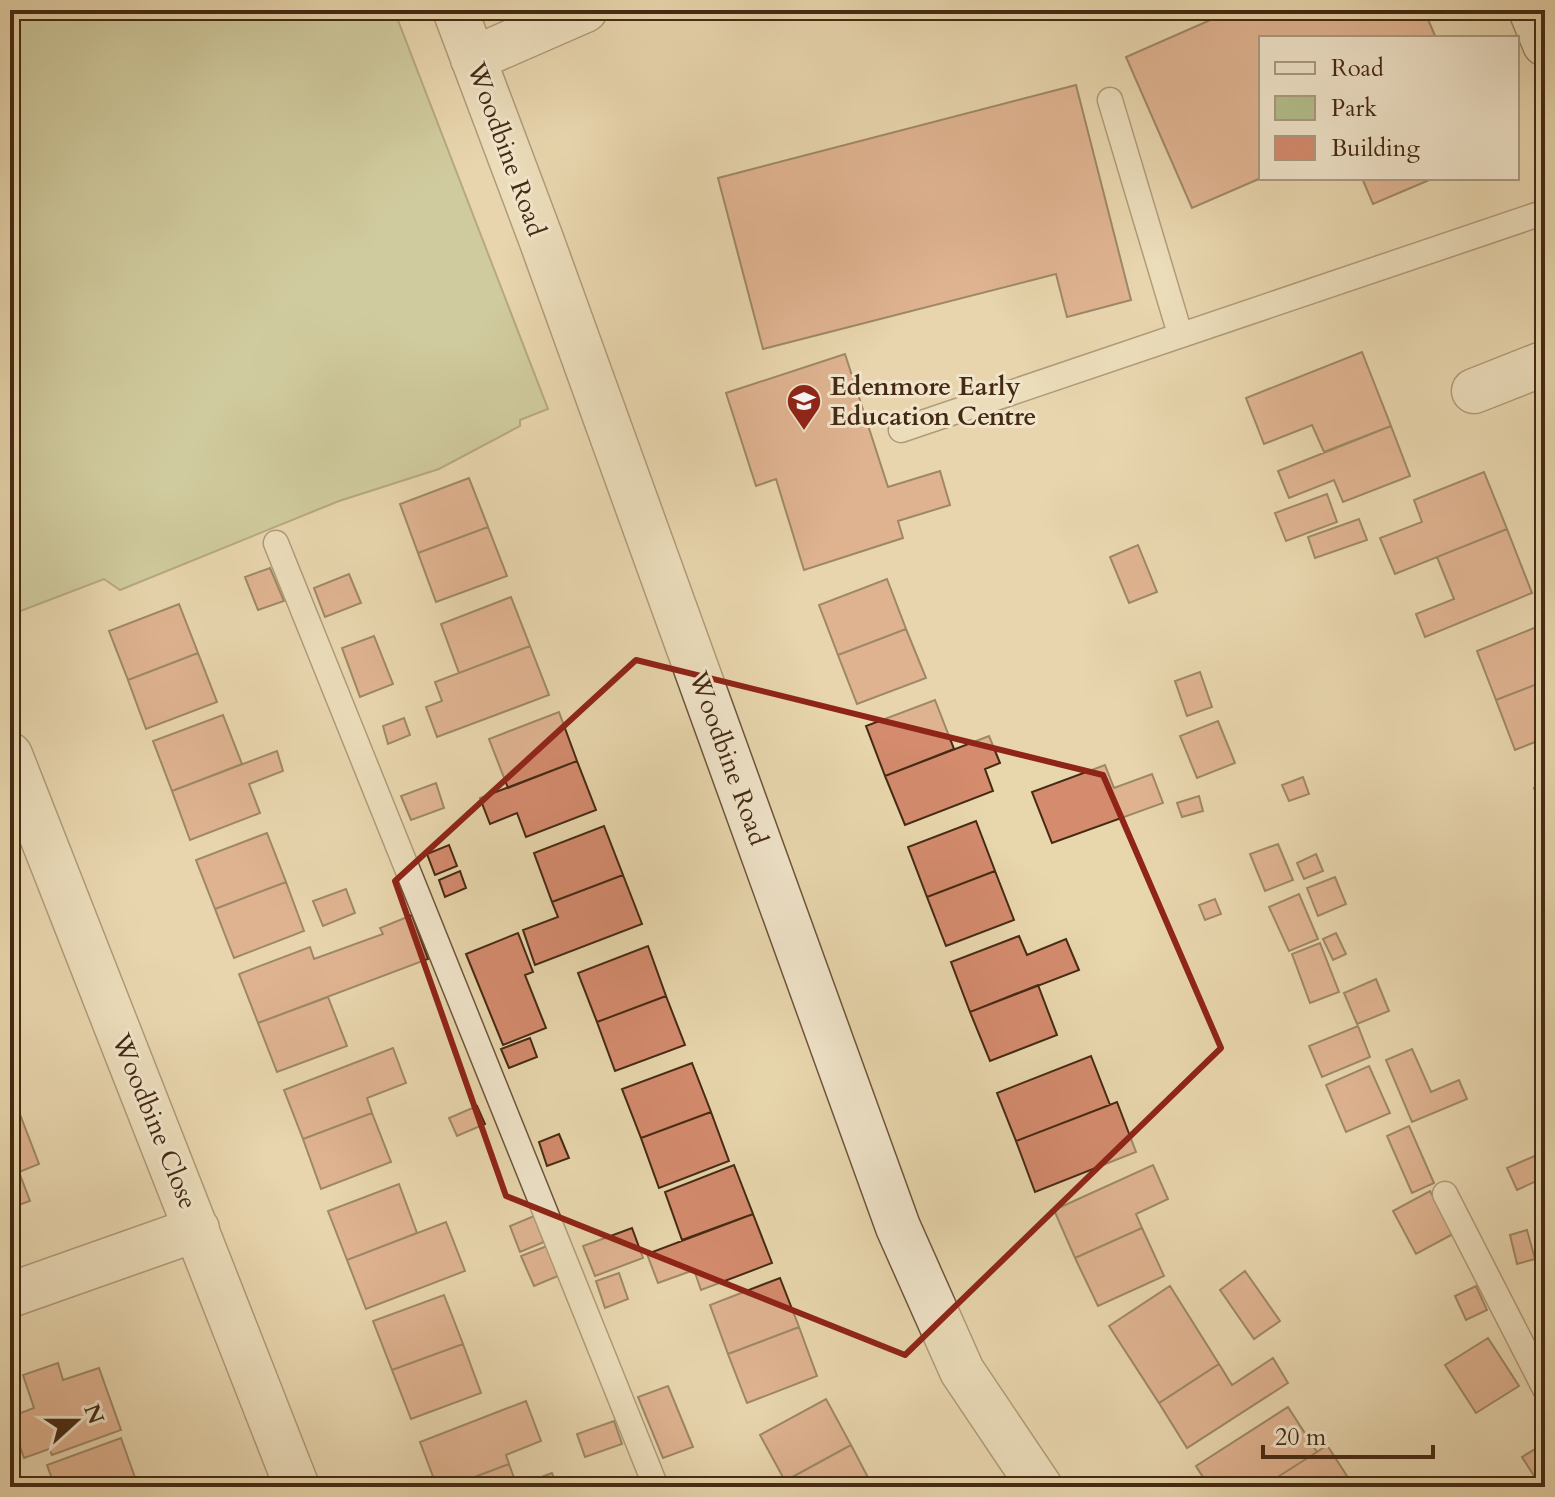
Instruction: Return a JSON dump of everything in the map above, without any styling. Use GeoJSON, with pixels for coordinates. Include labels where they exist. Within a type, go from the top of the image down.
{"type":"FeatureCollection","features":[{"type":"Feature","properties":{"kind":"street","name":"Woodbine Road"},"geometry":{"type":"LineString","coordinates":[[455,10],[898,1227],[962,1371],[1040,1487]]}},
{"type":"Feature","properties":{"kind":"street"},"geometry":{"type":"LineString","coordinates":[[473,59],[585,10]]}},
{"type":"Feature","properties":{"kind":"street"},"geometry":{"type":"LineString","coordinates":[[1531,10],[1545,44]]}},
{"type":"Feature","properties":{"kind":"street"},"geometry":{"type":"LineString","coordinates":[[1474,391],[1545,363]]}},
{"type":"Feature","properties":{"kind":"street","name":"Woodbine Close"},"geometry":{"type":"LineString","coordinates":[[10,755],[297,1487]]}},
{"type":"Feature","properties":{"kind":"street"},"geometry":{"type":"LineString","coordinates":[[10,1295],[197,1229]]}},
{"type":"Feature","properties":{"kind":"lane"},"geometry":{"type":"LineString","coordinates":[[1110,100],[1180,334]]}},
{"type":"Feature","properties":{"kind":"lane"},"geometry":{"type":"LineString","coordinates":[[901,430],[1545,212]]}},
{"type":"Feature","properties":{"kind":"lane"},"geometry":{"type":"LineString","coordinates":[[276,543],[656,1487]]}},
{"type":"Feature","properties":{"kind":"lane"},"geometry":{"type":"LineString","coordinates":[[1445,1194],[1545,1389]]}},
{"type":"Feature","properties":{"kind":"highlighted area"},"geometry":{"type":"Polygon","coordinates":[[[636,660],[1103,775],[1221,1048],[905,1355],[506,1196],[395,881],[636,660]]]}},
{"type":"Feature","properties":{"kind":"green space"},"geometry":{"type":"Polygon","coordinates":[[[10,10],[394,10],[548,409],[520,420],[520,426],[439,469],[339,501],[120,590],[104,579],[10,615],[10,10]]]}},
{"type":"Feature","properties":{"kind":"building"},"geometry":{"type":"Polygon","coordinates":[[[1233,10],[1424,10],[1435,36],[1259,36],[1259,179],[1192,208],[1126,57],[1233,10]]]}},
{"type":"Feature","properties":{"kind":"building"},"geometry":{"type":"Polygon","coordinates":[[[1076,85],[1131,300],[1067,317],[1056,274],[763,349],[718,178],[1076,85]]]}},
{"type":"Feature","properties":{"kind":"building"},"geometry":{"type":"Polygon","coordinates":[[[1363,180],[1429,180],[1373,204],[1363,180]]]}},
{"type":"Feature","properties":{"kind":"building"},"geometry":{"type":"Polygon","coordinates":[[[1362,352],[1391,426],[1324,452],[1312,425],[1264,444],[1246,398],[1362,352]]]}},
{"type":"Feature","properties":{"kind":"building","name":"Edenmore Early Education Centre"},"geometry":{"type":"Polygon","coordinates":[[[845,354],[888,487],[940,471],[950,505],[898,521],[903,538],[804,570],[776,479],[756,486],[726,393],[845,354]]]}},
{"type":"Feature","properties":{"kind":"building"},"geometry":{"type":"Polygon","coordinates":[[[1391,426],[1410,476],[1343,502],[1334,480],[1289,498],[1278,471],[1391,426]]]}},
{"type":"Feature","properties":{"kind":"building"},"geometry":{"type":"Polygon","coordinates":[[[1484,472],[1507,529],[1395,574],[1380,538],[1422,522],[1414,500],[1484,472]]]}},
{"type":"Feature","properties":{"kind":"building"},"geometry":{"type":"Polygon","coordinates":[[[469,478],[488,527],[418,553],[400,504],[469,478]]]}},
{"type":"Feature","properties":{"kind":"building"},"geometry":{"type":"Polygon","coordinates":[[[1327,494],[1337,522],[1286,541],[1275,513],[1327,494]]]}},
{"type":"Feature","properties":{"kind":"building"},"geometry":{"type":"Polygon","coordinates":[[[1359,519],[1367,540],[1315,558],[1308,537],[1359,519]]]}},
{"type":"Feature","properties":{"kind":"building"},"geometry":{"type":"Polygon","coordinates":[[[488,527],[507,576],[436,602],[418,553],[488,527]]]}},
{"type":"Feature","properties":{"kind":"building"},"geometry":{"type":"Polygon","coordinates":[[[1507,529],[1532,593],[1425,637],[1416,614],[1454,599],[1437,557],[1507,529]]]}},
{"type":"Feature","properties":{"kind":"building"},"geometry":{"type":"Polygon","coordinates":[[[1138,545],[1157,592],[1129,603],[1110,557],[1138,545]]]}},
{"type":"Feature","properties":{"kind":"building"},"geometry":{"type":"Polygon","coordinates":[[[270,568],[284,601],[258,610],[245,577],[270,568]]]}},
{"type":"Feature","properties":{"kind":"building"},"geometry":{"type":"Polygon","coordinates":[[[349,574],[361,603],[325,617],[314,588],[349,574]]]}},
{"type":"Feature","properties":{"kind":"building"},"geometry":{"type":"Polygon","coordinates":[[[887,579],[906,629],[838,655],[819,605],[887,579]]]}},
{"type":"Feature","properties":{"kind":"building"},"geometry":{"type":"Polygon","coordinates":[[[511,597],[530,646],[459,673],[441,624],[511,597]]]}},
{"type":"Feature","properties":{"kind":"building"},"geometry":{"type":"Polygon","coordinates":[[[179,604],[198,653],[128,680],[109,631],[179,604]]]}},
{"type":"Feature","properties":{"kind":"building"},"geometry":{"type":"Polygon","coordinates":[[[1544,624],[1545,681],[1496,700],[1477,651],[1544,624]]]}},
{"type":"Feature","properties":{"kind":"building"},"geometry":{"type":"Polygon","coordinates":[[[906,629],[926,678],[857,704],[838,655],[906,629]]]}},
{"type":"Feature","properties":{"kind":"building"},"geometry":{"type":"Polygon","coordinates":[[[374,636],[393,684],[360,697],[342,648],[374,636]]]}},
{"type":"Feature","properties":{"kind":"building"},"geometry":{"type":"Polygon","coordinates":[[[530,646],[549,695],[437,737],[426,707],[442,701],[435,682],[530,646]]]}},
{"type":"Feature","properties":{"kind":"building"},"geometry":{"type":"Polygon","coordinates":[[[198,653],[217,702],[146,729],[128,680],[198,653]]]}},
{"type":"Feature","properties":{"kind":"building"},"geometry":{"type":"Polygon","coordinates":[[[1200,672],[1212,707],[1187,716],[1175,681],[1200,672]]]}},
{"type":"Feature","properties":{"kind":"building"},"geometry":{"type":"Polygon","coordinates":[[[1545,681],[1545,738],[1515,750],[1496,700],[1545,681]]]}},
{"type":"Feature","properties":{"kind":"building"},"geometry":{"type":"Polygon","coordinates":[[[935,700],[954,749],[885,776],[866,726],[935,700]]]}},
{"type":"Feature","properties":{"kind":"building"},"geometry":{"type":"Polygon","coordinates":[[[559,712],[577,761],[508,788],[489,739],[559,712]]]}},
{"type":"Feature","properties":{"kind":"building"},"geometry":{"type":"Polygon","coordinates":[[[223,715],[242,764],[172,791],[153,741],[223,715]]]}},
{"type":"Feature","properties":{"kind":"building"},"geometry":{"type":"Polygon","coordinates":[[[404,718],[410,735],[388,744],[383,726],[404,718]]]}},
{"type":"Feature","properties":{"kind":"building"},"geometry":{"type":"Polygon","coordinates":[[[1218,721],[1235,763],[1197,778],[1180,736],[1218,721]]]}},
{"type":"Feature","properties":{"kind":"building"},"geometry":{"type":"Polygon","coordinates":[[[989,736],[1000,763],[985,769],[993,791],[905,825],[885,776],[989,736]]]}},
{"type":"Feature","properties":{"kind":"building"},"geometry":{"type":"Polygon","coordinates":[[[277,751],[283,771],[249,784],[260,813],[190,840],[172,791],[277,751]]]}},
{"type":"Feature","properties":{"kind":"building"},"geometry":{"type":"Polygon","coordinates":[[[577,761],[596,810],[526,837],[517,813],[490,824],[480,798],[577,761]]]}},
{"type":"Feature","properties":{"kind":"building"},"geometry":{"type":"Polygon","coordinates":[[[1105,765],[1114,788],[1152,774],[1163,803],[1052,843],[1032,792],[1105,765]]]}},
{"type":"Feature","properties":{"kind":"building"},"geometry":{"type":"Polygon","coordinates":[[[1303,777],[1309,794],[1289,801],[1282,785],[1303,777]]]}},
{"type":"Feature","properties":{"kind":"building"},"geometry":{"type":"Polygon","coordinates":[[[436,783],[444,808],[411,820],[401,796],[436,783]]]}},
{"type":"Feature","properties":{"kind":"building"},"geometry":{"type":"Polygon","coordinates":[[[1545,783],[1545,814],[1534,788],[1545,783]]]}},
{"type":"Feature","properties":{"kind":"building"},"geometry":{"type":"Polygon","coordinates":[[[1199,796],[1203,811],[1182,817],[1177,803],[1199,796]]]}},
{"type":"Feature","properties":{"kind":"building"},"geometry":{"type":"Polygon","coordinates":[[[976,821],[995,871],[927,897],[908,847],[976,821]]]}},
{"type":"Feature","properties":{"kind":"building"},"geometry":{"type":"Polygon","coordinates":[[[604,826],[623,875],[552,902],[534,853],[604,826]]]}},
{"type":"Feature","properties":{"kind":"building"},"geometry":{"type":"Polygon","coordinates":[[[267,833],[286,882],[215,909],[196,860],[267,833]]]}},
{"type":"Feature","properties":{"kind":"building"},"geometry":{"type":"Polygon","coordinates":[[[1278,844],[1293,880],[1265,891],[1250,854],[1278,844]]]}},
{"type":"Feature","properties":{"kind":"building"},"geometry":{"type":"Polygon","coordinates":[[[449,845],[457,866],[435,875],[427,854],[449,845]]]}},
{"type":"Feature","properties":{"kind":"building"},"geometry":{"type":"Polygon","coordinates":[[[1316,854],[1323,871],[1304,879],[1297,863],[1316,854]]]}},
{"type":"Feature","properties":{"kind":"building"},"geometry":{"type":"Polygon","coordinates":[[[460,871],[466,888],[445,897],[439,880],[460,871]]]}},
{"type":"Feature","properties":{"kind":"building"},"geometry":{"type":"Polygon","coordinates":[[[995,871],[1014,920],[946,946],[927,897],[995,871]]]}},
{"type":"Feature","properties":{"kind":"building"},"geometry":{"type":"Polygon","coordinates":[[[623,875],[642,924],[535,965],[523,930],[558,917],[552,902],[623,875]]]}},
{"type":"Feature","properties":{"kind":"building"},"geometry":{"type":"Polygon","coordinates":[[[1335,877],[1346,904],[1318,916],[1307,888],[1335,877]]]}},
{"type":"Feature","properties":{"kind":"building"},"geometry":{"type":"Polygon","coordinates":[[[286,882],[304,931],[234,958],[215,909],[286,882]]]}},
{"type":"Feature","properties":{"kind":"building"},"geometry":{"type":"Polygon","coordinates":[[[346,889],[355,913],[323,926],[313,901],[346,889]]]}},
{"type":"Feature","properties":{"kind":"building"},"geometry":{"type":"Polygon","coordinates":[[[1299,894],[1318,939],[1289,951],[1269,907],[1299,894]]]}},
{"type":"Feature","properties":{"kind":"building"},"geometry":{"type":"Polygon","coordinates":[[[1215,899],[1221,914],[1205,920],[1199,905],[1215,899]]]}},
{"type":"Feature","properties":{"kind":"building"},"geometry":{"type":"Polygon","coordinates":[[[412,915],[428,959],[258,1023],[239,974],[310,947],[314,959],[383,934],[380,928],[412,915]]]}},
{"type":"Feature","properties":{"kind":"building"},"geometry":{"type":"Polygon","coordinates":[[[518,933],[533,972],[525,975],[546,1028],[503,1045],[466,954],[518,933]]]}},
{"type":"Feature","properties":{"kind":"building"},"geometry":{"type":"Polygon","coordinates":[[[1336,933],[1346,954],[1333,960],[1323,939],[1336,933]]]}},
{"type":"Feature","properties":{"kind":"building"},"geometry":{"type":"Polygon","coordinates":[[[1019,936],[1027,955],[1066,939],[1079,970],[970,1012],[951,962],[1019,936]]]}},
{"type":"Feature","properties":{"kind":"building"},"geometry":{"type":"Polygon","coordinates":[[[1320,943],[1339,992],[1310,1003],[1292,954],[1320,943]]]}},
{"type":"Feature","properties":{"kind":"building"},"geometry":{"type":"Polygon","coordinates":[[[648,946],[666,996],[597,1022],[578,973],[648,946]]]}},
{"type":"Feature","properties":{"kind":"building"},"geometry":{"type":"Polygon","coordinates":[[[1376,979],[1389,1011],[1357,1024],[1344,993],[1376,979]]]}},
{"type":"Feature","properties":{"kind":"building"},"geometry":{"type":"Polygon","coordinates":[[[1038,985],[1057,1035],[990,1061],[970,1012],[1038,985]]]}},
{"type":"Feature","properties":{"kind":"building"},"geometry":{"type":"Polygon","coordinates":[[[666,996],[685,1045],[615,1071],[597,1022],[666,996]]]}},
{"type":"Feature","properties":{"kind":"building"},"geometry":{"type":"Polygon","coordinates":[[[328,997],[347,1046],[277,1072],[258,1023],[328,997]]]}},
{"type":"Feature","properties":{"kind":"building"},"geometry":{"type":"Polygon","coordinates":[[[1358,1026],[1370,1057],[1322,1077],[1309,1046],[1358,1026]]]}},
{"type":"Feature","properties":{"kind":"building"},"geometry":{"type":"Polygon","coordinates":[[[530,1038],[537,1057],[509,1068],[501,1049],[530,1038]]]}},
{"type":"Feature","properties":{"kind":"building"},"geometry":{"type":"Polygon","coordinates":[[[393,1048],[406,1083],[367,1098],[372,1113],[303,1139],[284,1090],[393,1048]]]}},
{"type":"Feature","properties":{"kind":"building"},"geometry":{"type":"Polygon","coordinates":[[[1412,1049],[1431,1092],[1459,1080],[1467,1099],[1412,1122],[1386,1060],[1412,1049]]]}},
{"type":"Feature","properties":{"kind":"building"},"geometry":{"type":"Polygon","coordinates":[[[1091,1056],[1110,1105],[1016,1141],[997,1093],[1091,1056]]]}},
{"type":"Feature","properties":{"kind":"building"},"geometry":{"type":"Polygon","coordinates":[[[692,1063],[711,1112],[641,1138],[622,1089],[692,1063]]]}},
{"type":"Feature","properties":{"kind":"building"},"geometry":{"type":"Polygon","coordinates":[[[1369,1066],[1390,1113],[1346,1132],[1326,1085],[1369,1066]]]}},
{"type":"Feature","properties":{"kind":"building"},"geometry":{"type":"Polygon","coordinates":[[[10,1089],[21,1117],[10,1121],[10,1089]]]}},
{"type":"Feature","properties":{"kind":"building"},"geometry":{"type":"Polygon","coordinates":[[[1117,1102],[1136,1152],[1035,1192],[1016,1141],[1117,1102]]]}},
{"type":"Feature","properties":{"kind":"building"},"geometry":{"type":"Polygon","coordinates":[[[477,1106],[485,1124],[457,1136],[449,1118],[477,1106]]]}},
{"type":"Feature","properties":{"kind":"building"},"geometry":{"type":"Polygon","coordinates":[[[711,1112],[729,1161],[659,1188],[641,1138],[711,1112]]]}},
{"type":"Feature","properties":{"kind":"building"},"geometry":{"type":"Polygon","coordinates":[[[372,1113],[391,1162],[321,1189],[303,1139],[372,1113]]]}},
{"type":"Feature","properties":{"kind":"building"},"geometry":{"type":"Polygon","coordinates":[[[21,1117],[39,1164],[19,1172],[30,1201],[10,1208],[10,1121],[21,1117]]]}},
{"type":"Feature","properties":{"kind":"building"},"geometry":{"type":"Polygon","coordinates":[[[1409,1126],[1434,1183],[1412,1193],[1387,1136],[1409,1126]]]}},
{"type":"Feature","properties":{"kind":"building"},"geometry":{"type":"Polygon","coordinates":[[[559,1134],[569,1158],[547,1166],[539,1142],[559,1134]]]}},
{"type":"Feature","properties":{"kind":"building"},"geometry":{"type":"Polygon","coordinates":[[[1539,1154],[1545,1167],[1545,1177],[1517,1190],[1507,1168],[1539,1154]]]}},
{"type":"Feature","properties":{"kind":"building"},"geometry":{"type":"Polygon","coordinates":[[[734,1165],[753,1214],[682,1240],[665,1192],[734,1165]]]}},
{"type":"Feature","properties":{"kind":"building"},"geometry":{"type":"Polygon","coordinates":[[[1153,1165],[1168,1199],[1136,1214],[1142,1228],[1075,1258],[1054,1210],[1153,1165]]]}},
{"type":"Feature","properties":{"kind":"building"},"geometry":{"type":"Polygon","coordinates":[[[399,1184],[417,1233],[347,1260],[328,1211],[399,1184]]]}},
{"type":"Feature","properties":{"kind":"building"},"geometry":{"type":"Polygon","coordinates":[[[1430,1191],[1453,1234],[1416,1254],[1393,1211],[1430,1191]]]}},
{"type":"Feature","properties":{"kind":"building"},"geometry":{"type":"Polygon","coordinates":[[[753,1214],[772,1263],[701,1290],[694,1270],[658,1283],[647,1254],[753,1214]]]}},
{"type":"Feature","properties":{"kind":"building"},"geometry":{"type":"Polygon","coordinates":[[[534,1216],[544,1242],[520,1252],[510,1226],[534,1216]]]}},
{"type":"Feature","properties":{"kind":"building"},"geometry":{"type":"Polygon","coordinates":[[[446,1222],[465,1271],[366,1309],[347,1260],[446,1222]]]}},
{"type":"Feature","properties":{"kind":"building"},"geometry":{"type":"Polygon","coordinates":[[[632,1228],[643,1258],[595,1276],[583,1246],[632,1228]]]}},
{"type":"Feature","properties":{"kind":"building"},"geometry":{"type":"Polygon","coordinates":[[[1142,1228],[1164,1276],[1098,1306],[1075,1258],[1142,1228]]]}},
{"type":"Feature","properties":{"kind":"building"},"geometry":{"type":"Polygon","coordinates":[[[1527,1230],[1535,1259],[1517,1264],[1510,1235],[1527,1230]]]}},
{"type":"Feature","properties":{"kind":"building"},"geometry":{"type":"Polygon","coordinates":[[[547,1246],[558,1276],[534,1286],[521,1256],[547,1246]]]}},
{"type":"Feature","properties":{"kind":"building"},"geometry":{"type":"Polygon","coordinates":[[[1245,1271],[1280,1321],[1254,1339],[1220,1290],[1245,1271]]]}},
{"type":"Feature","properties":{"kind":"building"},"geometry":{"type":"Polygon","coordinates":[[[619,1273],[628,1299],[605,1308],[596,1281],[619,1273]]]}},
{"type":"Feature","properties":{"kind":"building"},"geometry":{"type":"Polygon","coordinates":[[[780,1278],[799,1327],[728,1354],[710,1305],[780,1278]]]}},
{"type":"Feature","properties":{"kind":"building"},"geometry":{"type":"Polygon","coordinates":[[[1170,1286],[1219,1364],[1159,1403],[1109,1326],[1170,1286]]]}},
{"type":"Feature","properties":{"kind":"building"},"geometry":{"type":"Polygon","coordinates":[[[1476,1286],[1487,1310],[1466,1320],[1455,1296],[1476,1286]]]}},
{"type":"Feature","properties":{"kind":"building"},"geometry":{"type":"Polygon","coordinates":[[[444,1295],[463,1344],[392,1370],[373,1321],[444,1295]]]}},
{"type":"Feature","properties":{"kind":"building"},"geometry":{"type":"Polygon","coordinates":[[[799,1327],[817,1376],[747,1403],[728,1354],[799,1327]]]}},
{"type":"Feature","properties":{"kind":"building"},"geometry":{"type":"Polygon","coordinates":[[[1488,1338],[1519,1386],[1476,1413],[1445,1365],[1488,1338]]]}},
{"type":"Feature","properties":{"kind":"building"},"geometry":{"type":"Polygon","coordinates":[[[463,1344],[481,1393],[411,1419],[392,1370],[463,1344]]]}},
{"type":"Feature","properties":{"kind":"building"},"geometry":{"type":"Polygon","coordinates":[[[1273,1358],[1288,1383],[1187,1448],[1159,1403],[1219,1364],[1232,1385],[1273,1358]]]}},
{"type":"Feature","properties":{"kind":"building"},"geometry":{"type":"Polygon","coordinates":[[[58,1363],[63,1380],[99,1368],[121,1430],[52,1455],[49,1449],[24,1458],[10,1417],[34,1408],[23,1375],[58,1363]]]}},
{"type":"Feature","properties":{"kind":"building"},"geometry":{"type":"Polygon","coordinates":[[[668,1386],[693,1447],[663,1458],[638,1397],[668,1386]]]}},
{"type":"Feature","properties":{"kind":"building"},"geometry":{"type":"Polygon","coordinates":[[[826,1399],[851,1445],[785,1481],[760,1435],[826,1399]]]}},
{"type":"Feature","properties":{"kind":"building"},"geometry":{"type":"Polygon","coordinates":[[[526,1401],[541,1441],[506,1455],[509,1464],[448,1487],[437,1487],[420,1442],[526,1401]]]}},
{"type":"Feature","properties":{"kind":"building"},"geometry":{"type":"Polygon","coordinates":[[[1288,1407],[1317,1452],[1262,1487],[1209,1487],[1196,1466],[1288,1407]]]}},
{"type":"Feature","properties":{"kind":"building"},"geometry":{"type":"Polygon","coordinates":[[[614,1421],[622,1444],[585,1457],[577,1434],[614,1421]]]}},
{"type":"Feature","properties":{"kind":"building"},"geometry":{"type":"Polygon","coordinates":[[[121,1438],[138,1486],[55,1487],[47,1465],[121,1438]]]}},
{"type":"Feature","properties":{"kind":"building"},"geometry":{"type":"Polygon","coordinates":[[[1545,1443],[1545,1487],[1541,1487],[1522,1457],[1545,1443]]]}},
{"type":"Feature","properties":{"kind":"building"},"geometry":{"type":"Polygon","coordinates":[[[851,1445],[873,1487],[788,1487],[785,1481],[851,1445]]]}},
{"type":"Feature","properties":{"kind":"building"},"geometry":{"type":"Polygon","coordinates":[[[1327,1445],[1354,1487],[1262,1487],[1317,1452],[1327,1445]]]}},
{"type":"Feature","properties":{"kind":"building"},"geometry":{"type":"Polygon","coordinates":[[[509,1464],[517,1486],[552,1473],[557,1487],[448,1487],[509,1464]]]}},
{"type":"Feature","properties":{"kind":"place","name":"Edenmore Early Education Centre"},"geometry":{"type":"Point","coordinates":[804,432]}}]}
